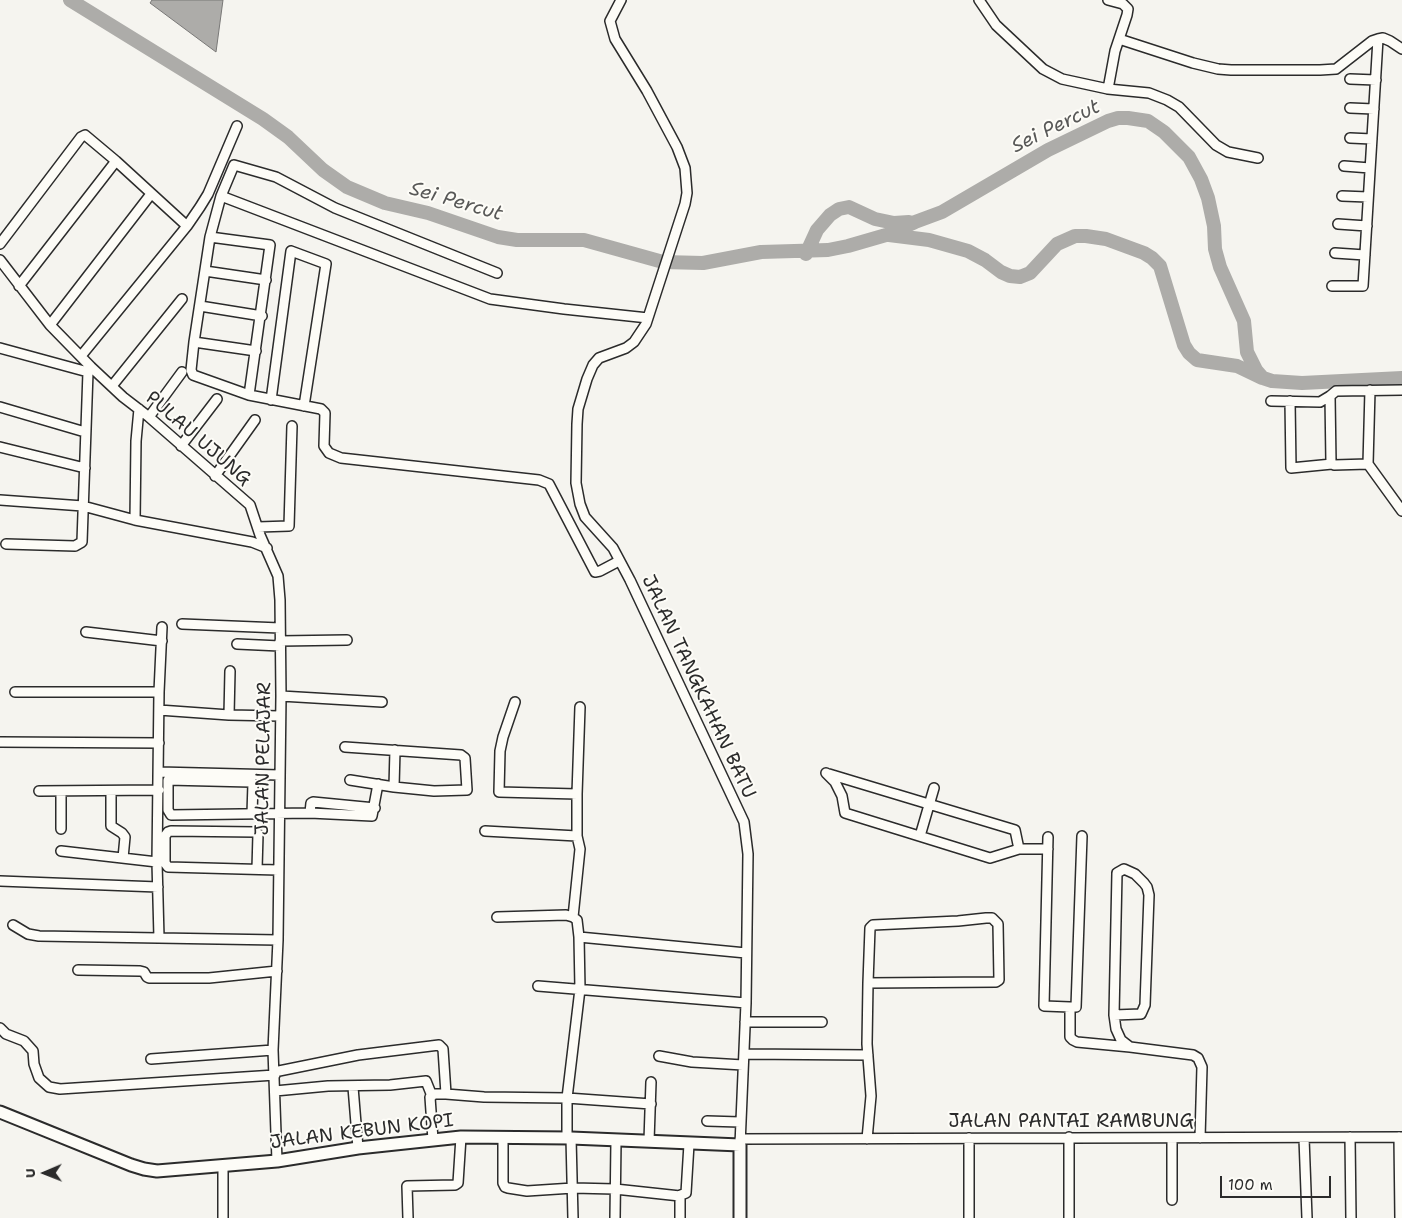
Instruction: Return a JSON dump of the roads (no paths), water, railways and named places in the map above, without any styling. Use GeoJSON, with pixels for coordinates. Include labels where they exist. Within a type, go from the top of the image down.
{"type":"FeatureCollection","features":[{"type":"Feature","properties":{"kind":"main road","name":"JALAN KEBUN KOPI"},"geometry":{"type":"LineString","coordinates":[[0,1112],[144,1169],[158,1171],[277,1161],[358,1148],[461,1137],[569,1138],[689,1144],[740,1142]]}},
{"type":"Feature","properties":{"kind":"main road"},"geometry":{"type":"LineString","coordinates":[[740,1142],[740,1218]]}},
{"type":"Feature","properties":{"kind":"street","name":"JALAN TANGKAHAN BATU"},"geometry":{"type":"LineString","coordinates":[[621,0],[610,21],[615,39],[647,91],[677,147],[685,168],[687,193],[646,324],[634,342],[626,348],[599,358],[593,365],[584,390],[577,424],[576,474],[580,504],[585,517],[613,548],[630,580],[744,822],[748,854],[746,1003],[740,1142]]}},
{"type":"Feature","properties":{"kind":"street"},"geometry":{"type":"LineString","coordinates":[[1108,0],[1123,4],[1128,9],[1115,51],[1108,89]]}},
{"type":"Feature","properties":{"kind":"street"},"geometry":{"type":"LineString","coordinates":[[983,1],[996,25],[1043,69],[1062,79],[1108,89],[1149,93],[1168,100],[1179,107],[1216,145],[1228,152],[1258,158]]}},
{"type":"Feature","properties":{"kind":"street"},"geometry":{"type":"LineString","coordinates":[[1119,39],[1218,69],[1336,69],[1372,41],[1383,38],[1402,49]]}},
{"type":"Feature","properties":{"kind":"street"},"geometry":{"type":"LineString","coordinates":[[1332,286],[1363,286],[1378,39]]}},
{"type":"Feature","properties":{"kind":"street"},"geometry":{"type":"LineString","coordinates":[[1350,79],[1376,80]]}},
{"type":"Feature","properties":{"kind":"street"},"geometry":{"type":"LineString","coordinates":[[1350,108],[1374,109]]}},
{"type":"Feature","properties":{"kind":"street"},"geometry":{"type":"LineString","coordinates":[[81,356],[187,226],[208,194],[237,126]]}},
{"type":"Feature","properties":{"kind":"street"},"geometry":{"type":"LineString","coordinates":[[0,244],[81,137],[88,136],[187,226]]}},
{"type":"Feature","properties":{"kind":"street"},"geometry":{"type":"LineString","coordinates":[[1350,138],[1372,139]]}},
{"type":"Feature","properties":{"kind":"street"},"geometry":{"type":"LineString","coordinates":[[19,286],[116,161]]}},
{"type":"Feature","properties":{"kind":"street"},"geometry":{"type":"LineString","coordinates":[[497,273],[335,208],[276,177],[234,165],[221,196],[210,237],[191,370],[193,375],[206,381],[250,395],[321,409],[325,413],[324,446],[329,453],[341,458],[539,480],[549,484],[595,572],[619,561]]}},
{"type":"Feature","properties":{"kind":"street"},"geometry":{"type":"LineString","coordinates":[[1344,166],[1370,168]]}},
{"type":"Feature","properties":{"kind":"street"},"geometry":{"type":"LineString","coordinates":[[50,325],[151,194]]}},
{"type":"Feature","properties":{"kind":"street"},"geometry":{"type":"LineString","coordinates":[[221,196],[490,299],[648,318]]}},
{"type":"Feature","properties":{"kind":"street"},"geometry":{"type":"LineString","coordinates":[[1342,196],[1368,197]]}},
{"type":"Feature","properties":{"kind":"street"},"geometry":{"type":"LineString","coordinates":[[1338,224],[1366,226]]}},
{"type":"Feature","properties":{"kind":"street"},"geometry":{"type":"LineString","coordinates":[[210,237],[270,245],[250,395]]}},
{"type":"Feature","properties":{"kind":"street"},"geometry":{"type":"LineString","coordinates":[[271,400],[291,251],[326,264],[304,406]]}},
{"type":"Feature","properties":{"kind":"street"},"geometry":{"type":"LineString","coordinates":[[1335,254],[1365,255]]}},
{"type":"Feature","properties":{"kind":"street","name":"PULAU UJUNG"},"geometry":{"type":"LineString","coordinates":[[0,260],[4,270],[50,325],[81,356],[89,370],[140,409],[250,505],[267,548]]}},
{"type":"Feature","properties":{"kind":"street"},"geometry":{"type":"LineString","coordinates":[[205,271],[266,280]]}},
{"type":"Feature","properties":{"kind":"street"},"geometry":{"type":"LineString","coordinates":[[112,386],[182,299]]}},
{"type":"Feature","properties":{"kind":"street"},"geometry":{"type":"LineString","coordinates":[[200,306],[262,316]]}},
{"type":"Feature","properties":{"kind":"street"},"geometry":{"type":"LineString","coordinates":[[194,342],[256,351]]}},
{"type":"Feature","properties":{"kind":"street"},"geometry":{"type":"LineString","coordinates":[[0,348],[89,370],[82,542],[80,545],[75,546],[6,544]]}},
{"type":"Feature","properties":{"kind":"street"},"geometry":{"type":"LineString","coordinates":[[149,417],[182,372]]}},
{"type":"Feature","properties":{"kind":"street"},"geometry":{"type":"LineString","coordinates":[[1370,390],[1368,464],[1402,511]]}},
{"type":"Feature","properties":{"kind":"street"},"geometry":{"type":"LineString","coordinates":[[1271,401],[1320,402],[1336,391],[1402,390]]}},
{"type":"Feature","properties":{"kind":"street"},"geometry":{"type":"LineString","coordinates":[[1330,396],[1332,464]]}},
{"type":"Feature","properties":{"kind":"street"},"geometry":{"type":"LineString","coordinates":[[181,446],[218,400]]}},
{"type":"Feature","properties":{"kind":"street"},"geometry":{"type":"LineString","coordinates":[[1290,401],[1291,468],[1332,464],[1368,464]]}},
{"type":"Feature","properties":{"kind":"street"},"geometry":{"type":"LineString","coordinates":[[0,407],[85,432]]}},
{"type":"Feature","properties":{"kind":"street"},"geometry":{"type":"LineString","coordinates":[[135,520],[136,440],[140,409]]}},
{"type":"Feature","properties":{"kind":"street"},"geometry":{"type":"LineString","coordinates":[[215,476],[255,420]]}},
{"type":"Feature","properties":{"kind":"street"},"geometry":{"type":"LineString","coordinates":[[258,527],[289,526],[292,426]]}},
{"type":"Feature","properties":{"kind":"street"},"geometry":{"type":"LineString","coordinates":[[0,448],[85,468]]}},
{"type":"Feature","properties":{"kind":"street"},"geometry":{"type":"LineString","coordinates":[[0,500],[83,506],[135,520],[252,542],[267,548]]}},
{"type":"Feature","properties":{"kind":"street","name":"JALAN PELAJAR"},"geometry":{"type":"LineString","coordinates":[[267,548],[278,576],[282,696],[280,716],[278,940],[274,1050],[277,1161]]}},
{"type":"Feature","properties":{"kind":"street"},"geometry":{"type":"LineString","coordinates":[[182,624],[280,628]]}},
{"type":"Feature","properties":{"kind":"street"},"geometry":{"type":"LineString","coordinates":[[159,938],[157,862],[159,692],[162,627]]}},
{"type":"Feature","properties":{"kind":"street"},"geometry":{"type":"LineString","coordinates":[[86,632],[162,640]]}},
{"type":"Feature","properties":{"kind":"street"},"geometry":{"type":"LineString","coordinates":[[237,644],[347,640]]}},
{"type":"Feature","properties":{"kind":"street"},"geometry":{"type":"LineString","coordinates":[[229,715],[230,671]]}},
{"type":"Feature","properties":{"kind":"street"},"geometry":{"type":"LineString","coordinates":[[15,692],[159,692]]}},
{"type":"Feature","properties":{"kind":"street"},"geometry":{"type":"LineString","coordinates":[[282,696],[382,702]]}},
{"type":"Feature","properties":{"kind":"street"},"geometry":{"type":"LineString","coordinates":[[515,702],[500,751],[499,792],[577,794]]}},
{"type":"Feature","properties":{"kind":"street"},"geometry":{"type":"LineString","coordinates":[[573,917],[580,849],[577,836],[577,794],[580,707]]}},
{"type":"Feature","properties":{"kind":"street"},"geometry":{"type":"LineString","coordinates":[[159,710],[229,715],[280,716]]}},
{"type":"Feature","properties":{"kind":"street"},"geometry":{"type":"LineString","coordinates":[[0,742],[159,743]]}},
{"type":"Feature","properties":{"kind":"street"},"geometry":{"type":"LineString","coordinates":[[345,746],[462,755],[466,758],[467,764],[467,790],[434,792],[350,780]]}},
{"type":"Feature","properties":{"kind":"street"},"geometry":{"type":"LineString","coordinates":[[394,787],[395,750]]}},
{"type":"Feature","properties":{"kind":"street"},"geometry":{"type":"LineString","coordinates":[[159,772],[280,775]]}},
{"type":"Feature","properties":{"kind":"street"},"geometry":{"type":"LineString","coordinates":[[1019,849],[1016,830],[826,773],[835,782],[842,796],[845,813],[990,858],[1019,849],[1048,849]]}},
{"type":"Feature","properties":{"kind":"street"},"geometry":{"type":"LineString","coordinates":[[252,814],[253,783],[251,782],[168,780],[168,810],[171,814],[252,814],[280,814],[310,813],[312,802],[373,812],[378,784]]}},
{"type":"Feature","properties":{"kind":"street"},"geometry":{"type":"LineString","coordinates":[[920,836],[934,788]]}},
{"type":"Feature","properties":{"kind":"street"},"geometry":{"type":"LineString","coordinates":[[61,829],[62,790]]}},
{"type":"Feature","properties":{"kind":"street"},"geometry":{"type":"LineString","coordinates":[[39,791],[159,790]]}},
{"type":"Feature","properties":{"kind":"street"},"geometry":{"type":"LineString","coordinates":[[111,791],[112,826],[122,833],[124,837],[123,858]]}},
{"type":"Feature","properties":{"kind":"street"},"geometry":{"type":"LineString","coordinates":[[485,831],[577,836]]}},
{"type":"Feature","properties":{"kind":"street"},"geometry":{"type":"LineString","coordinates":[[257,869],[258,834],[256,832],[168,832],[165,836],[165,863],[168,867],[278,870]]}},
{"type":"Feature","properties":{"kind":"street"},"geometry":{"type":"LineString","coordinates":[[1048,837],[1044,1006],[1076,1007],[1082,836]]}},
{"type":"Feature","properties":{"kind":"street"},"geometry":{"type":"LineString","coordinates":[[61,851],[157,862]]}},
{"type":"Feature","properties":{"kind":"street"},"geometry":{"type":"LineString","coordinates":[[1114,1015],[1141,1014],[1144,1005],[1149,895],[1144,883],[1135,874],[1124,869],[1117,873],[1114,1015],[1120,1040],[1130,1047]]}},
{"type":"Feature","properties":{"kind":"street"},"geometry":{"type":"LineString","coordinates":[[0,881],[158,887]]}},
{"type":"Feature","properties":{"kind":"street"},"geometry":{"type":"LineString","coordinates":[[496,917],[566,915],[577,920],[580,990],[567,1098],[573,1218]]}},
{"type":"Feature","properties":{"kind":"street"},"geometry":{"type":"LineString","coordinates":[[867,1139],[871,1096],[868,1055],[868,983],[870,928],[873,925],[986,918],[995,919],[998,924],[999,980],[996,982],[868,983]]}},
{"type":"Feature","properties":{"kind":"street"},"geometry":{"type":"LineString","coordinates":[[13,925],[33,936],[278,940]]}},
{"type":"Feature","properties":{"kind":"street"},"geometry":{"type":"LineString","coordinates":[[579,937],[746,953]]}},
{"type":"Feature","properties":{"kind":"street"},"geometry":{"type":"LineString","coordinates":[[78,970],[140,971],[144,972],[148,978],[209,978],[277,972]]}},
{"type":"Feature","properties":{"kind":"street"},"geometry":{"type":"LineString","coordinates":[[538,986],[746,1003]]}},
{"type":"Feature","properties":{"kind":"street"},"geometry":{"type":"LineString","coordinates":[[1070,1007],[1070,1032],[1072,1040],[1193,1055],[1198,1058],[1202,1067],[1200,1138]]}},
{"type":"Feature","properties":{"kind":"street"},"geometry":{"type":"LineString","coordinates":[[745,1022],[822,1022]]}},
{"type":"Feature","properties":{"kind":"street"},"geometry":{"type":"LineString","coordinates":[[0,1028],[6,1034],[24,1041],[33,1051],[34,1064],[39,1078],[49,1087],[60,1090],[274,1074],[358,1055],[439,1045],[443,1049],[446,1094]]}},
{"type":"Feature","properties":{"kind":"street"},"geometry":{"type":"LineString","coordinates":[[151,1059],[274,1050]]}},
{"type":"Feature","properties":{"kind":"street"},"geometry":{"type":"LineString","coordinates":[[744,1054],[868,1055]]}},
{"type":"Feature","properties":{"kind":"street"},"geometry":{"type":"LineString","coordinates":[[659,1056],[692,1062],[743,1065]]}},
{"type":"Feature","properties":{"kind":"street"},"geometry":{"type":"LineString","coordinates":[[275,1091],[426,1081],[432,1096],[430,1097],[433,1140]]}},
{"type":"Feature","properties":{"kind":"street"},"geometry":{"type":"LineString","coordinates":[[649,1141],[650,1082]]}},
{"type":"Feature","properties":{"kind":"street"},"geometry":{"type":"LineString","coordinates":[[353,1087],[358,1148]]}},
{"type":"Feature","properties":{"kind":"street"},"geometry":{"type":"LineString","coordinates":[[432,1096],[446,1094],[484,1097],[567,1098],[651,1104]]}},
{"type":"Feature","properties":{"kind":"street"},"geometry":{"type":"LineString","coordinates":[[707,1121],[740,1122]]}},
{"type":"Feature","properties":{"kind":"street"},"geometry":{"type":"LineString","coordinates":[[408,1218],[407,1186],[455,1185],[458,1182],[461,1137]]}},
{"type":"Feature","properties":{"kind":"street"},"geometry":{"type":"LineString","coordinates":[[1069,1137],[1069,1218]]}},
{"type":"Feature","properties":{"kind":"street","name":"JALAN PANTAI RAMBUNG"},"geometry":{"type":"LineString","coordinates":[[740,1142],[1069,1137],[1400,1137]]}},
{"type":"Feature","properties":{"kind":"street"},"geometry":{"type":"LineString","coordinates":[[1350,1137],[1351,1218]]}},
{"type":"Feature","properties":{"kind":"street"},"geometry":{"type":"LineString","coordinates":[[1400,1137],[1400,1218]]}},
{"type":"Feature","properties":{"kind":"street"},"geometry":{"type":"LineString","coordinates":[[503,1138],[503,1183],[505,1186],[527,1191],[573,1188],[615,1189],[680,1196],[686,1193],[689,1144]]}},
{"type":"Feature","properties":{"kind":"street"},"geometry":{"type":"LineString","coordinates":[[969,1138],[969,1218]]}},
{"type":"Feature","properties":{"kind":"street"},"geometry":{"type":"LineString","coordinates":[[1172,1138],[1172,1200]]}},
{"type":"Feature","properties":{"kind":"street"},"geometry":{"type":"LineString","coordinates":[[1304,1138],[1307,1218]]}},
{"type":"Feature","properties":{"kind":"street"},"geometry":{"type":"LineString","coordinates":[[615,1218],[616,1141]]}},
{"type":"Feature","properties":{"kind":"street"},"geometry":{"type":"LineString","coordinates":[[222,1218],[223,1166]]}},
{"type":"Feature","properties":{"kind":"street"},"geometry":{"type":"LineString","coordinates":[[680,1196],[680,1218]]}},
{"type":"Feature","properties":{"kind":"waterway","name":"Sei Percut"},"geometry":{"type":"LineString","coordinates":[[70,0],[263,119],[288,137],[323,170],[347,187],[385,203],[428,213],[498,237],[517,240],[584,240],[663,262],[703,263],[761,252],[828,250],[886,235],[942,212],[1048,150],[1108,121],[1118,118],[1148,121],[1164,132],[1189,157],[1201,179],[1208,198],[1214,226],[1215,249],[1220,267],[1244,321],[1247,352],[1256,370],[1263,378],[1272,381],[1302,383],[1402,378]]}},
{"type":"Feature","properties":{"kind":"waterway"},"geometry":{"type":"LineString","coordinates":[[806,254],[817,230],[830,215],[839,209],[849,207],[875,219],[894,223],[909,222]]}},
{"type":"Feature","properties":{"kind":"waterway","name":"Sei Percut"},"geometry":{"type":"LineString","coordinates":[[889,235],[929,240],[968,251],[985,260],[1001,272],[1010,276],[1020,277],[1030,273],[1057,244],[1075,236],[1106,239],[1144,253],[1160,266],[1184,345],[1189,353],[1197,360],[1237,366],[1262,378]]}}]}
